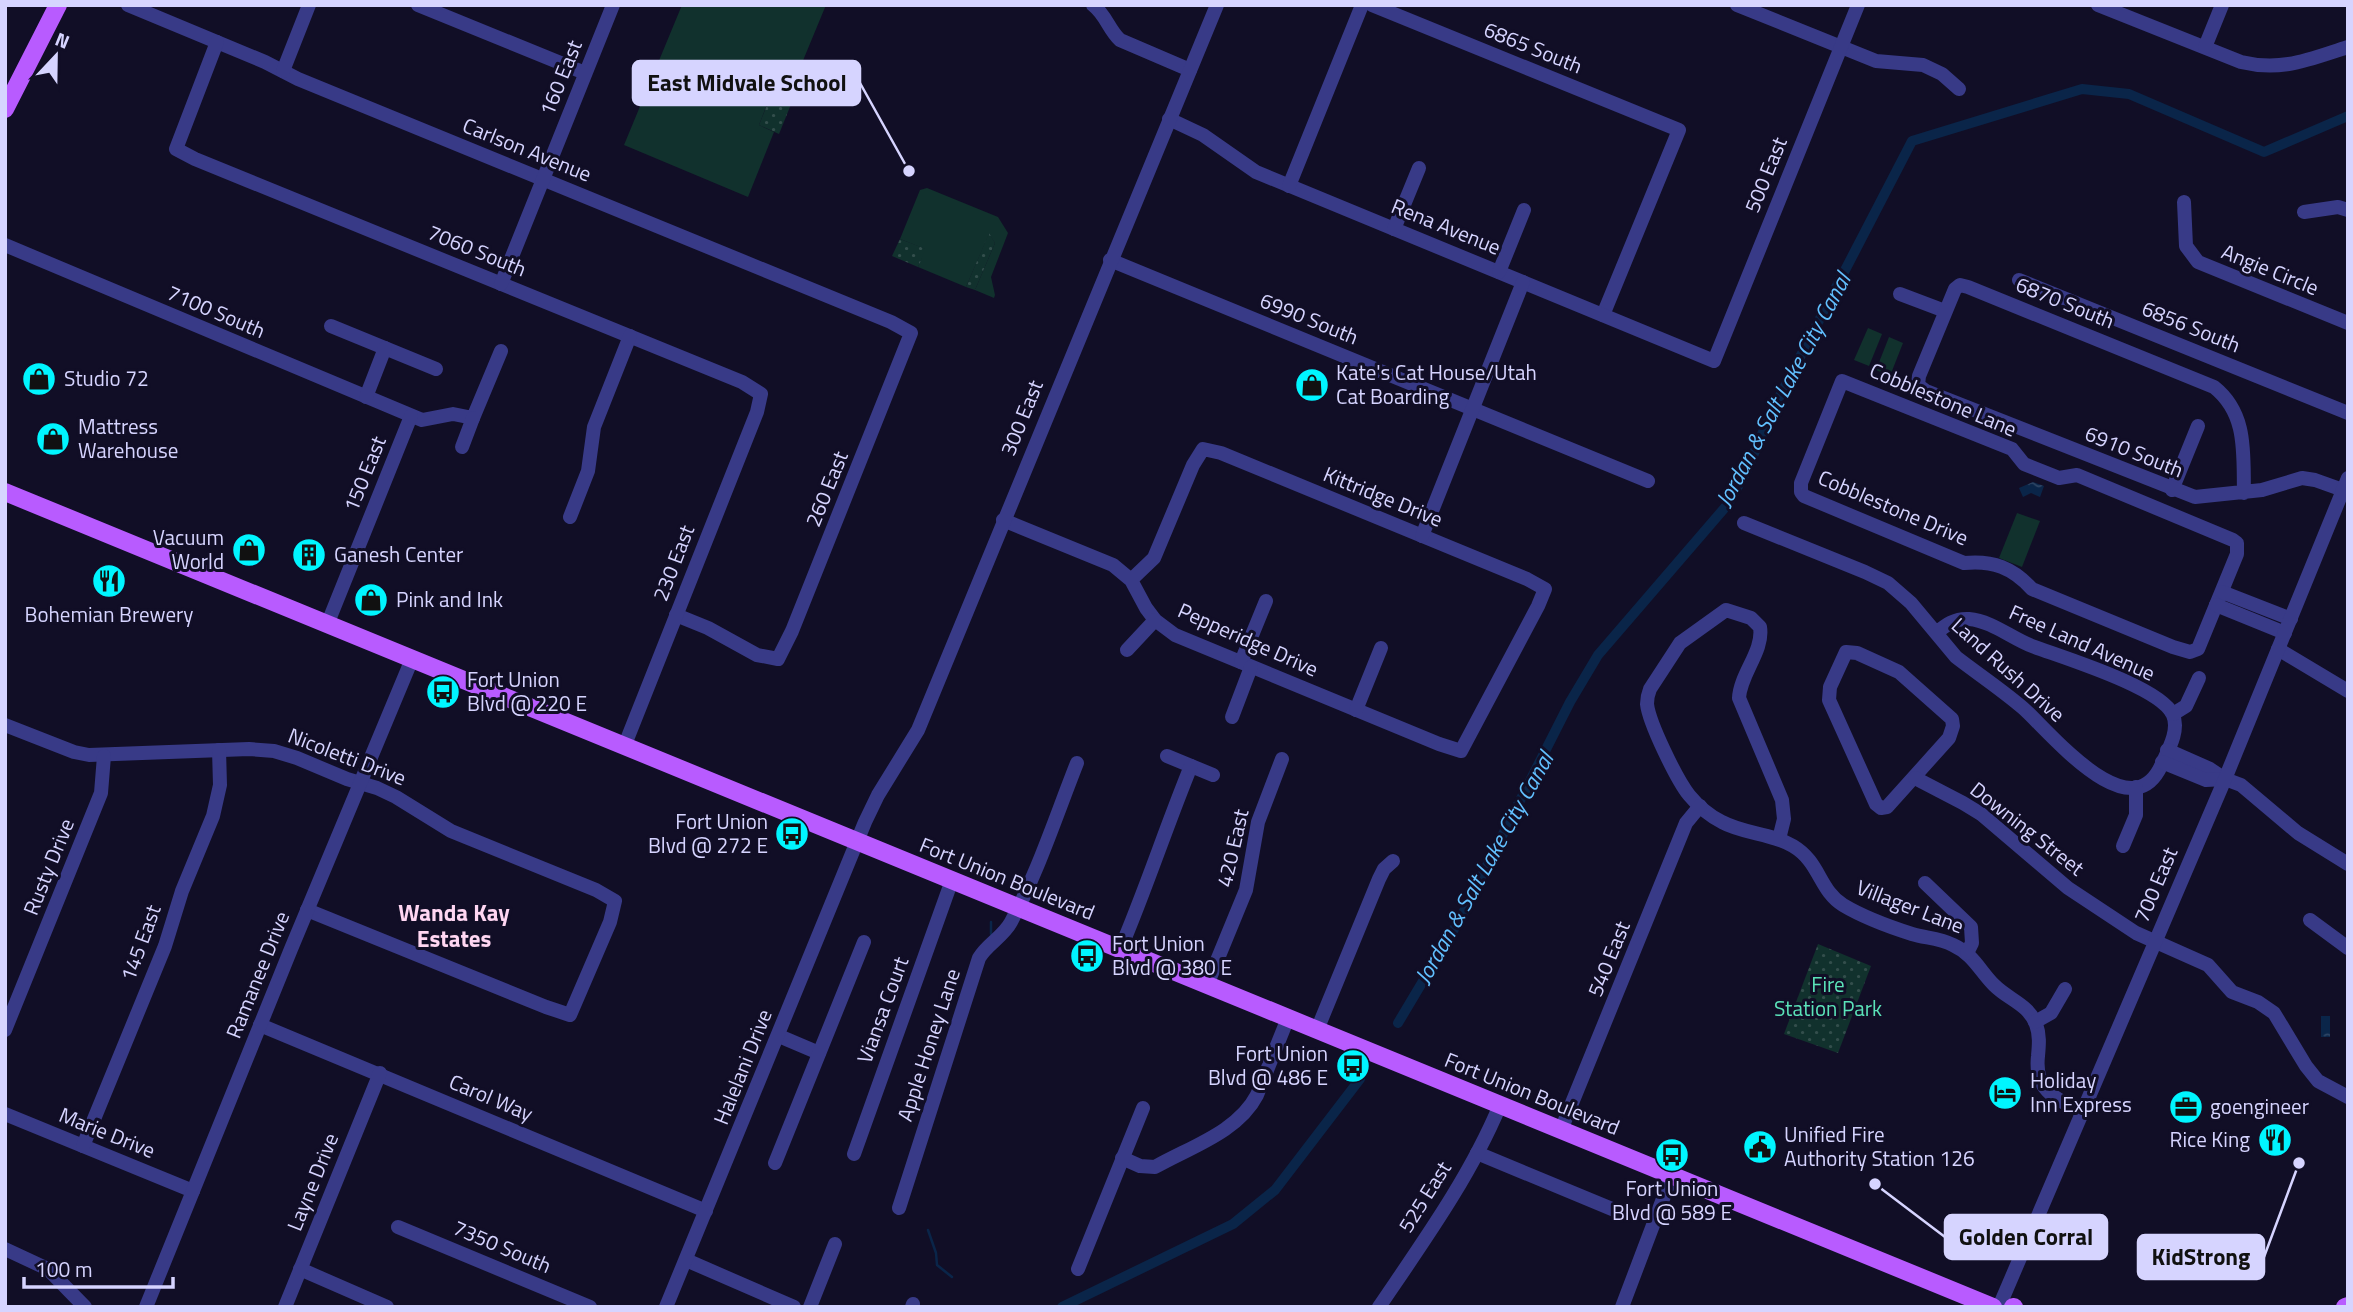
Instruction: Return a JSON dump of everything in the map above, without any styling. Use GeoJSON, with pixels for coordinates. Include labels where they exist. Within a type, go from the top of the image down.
{"type":"FeatureCollection","features":[{"type":"Feature","properties":{"kind":"main road"},"geometry":{"type":"LineString","coordinates":[[6,104],[58,5]]}},
{"type":"Feature","properties":{"kind":"main road","name":"Fort Union Boulevard"},"geometry":{"type":"LineString","coordinates":[[5,492],[1993,1307]]}},
{"type":"Feature","properties":{"kind":"street","name":"Carlson Avenue"},"geometry":{"type":"LineString","coordinates":[[128,5],[542,179],[891,321],[911,333]]}},
{"type":"Feature","properties":{"kind":"street"},"geometry":{"type":"LineString","coordinates":[[283,71],[309,5]]}},
{"type":"Feature","properties":{"kind":"street"},"geometry":{"type":"LineString","coordinates":[[418,5],[586,74]]}},
{"type":"Feature","properties":{"kind":"street","name":"160 East"},"geometry":{"type":"LineString","coordinates":[[500,284],[613,5]]}},
{"type":"Feature","properties":{"kind":"street"},"geometry":{"type":"LineString","coordinates":[[1093,5],[1120,40],[1190,70]]}},
{"type":"Feature","properties":{"kind":"street","name":"300 East"},"geometry":{"type":"LineString","coordinates":[[857,842],[878,795],[918,730],[1217,5]]}},
{"type":"Feature","properties":{"kind":"street"},"geometry":{"type":"LineString","coordinates":[[1289,186],[1362,5]]}},
{"type":"Feature","properties":{"kind":"street","name":"6865 South"},"geometry":{"type":"LineString","coordinates":[[1372,5],[1679,130],[1603,315]]}},
{"type":"Feature","properties":{"kind":"street"},"geometry":{"type":"LineString","coordinates":[[1737,5],[1884,63],[1923,65],[1942,74],[1959,89]]}},
{"type":"Feature","properties":{"kind":"street","name":"500 East"},"geometry":{"type":"LineString","coordinates":[[1714,361],[1858,5]]}},
{"type":"Feature","properties":{"kind":"street"},"geometry":{"type":"LineString","coordinates":[[2098,5],[2241,62],[2274,67],[2290,65],[2348,47]]}},
{"type":"Feature","properties":{"kind":"street"},"geometry":{"type":"LineString","coordinates":[[2205,47],[2222,5]]}},
{"type":"Feature","properties":{"kind":"street","name":"7060 South"},"geometry":{"type":"LineString","coordinates":[[216,42],[176,149],[742,382],[761,394]]}},
{"type":"Feature","properties":{"kind":"street","name":"Rena Avenue"},"geometry":{"type":"LineString","coordinates":[[1169,119],[1203,135],[1256,172],[1714,361]]}},
{"type":"Feature","properties":{"kind":"street"},"geometry":{"type":"LineString","coordinates":[[1394,229],[1419,168]]}},
{"type":"Feature","properties":{"kind":"street","name":"Angie Circle"},"geometry":{"type":"LineString","coordinates":[[2184,202],[2186,246],[2198,262],[2348,323]]}},
{"type":"Feature","properties":{"kind":"street"},"geometry":{"type":"LineString","coordinates":[[2304,212],[2337,207],[2348,210]]}},
{"type":"Feature","properties":{"kind":"street"},"geometry":{"type":"LineString","coordinates":[[1499,272],[1524,209]]}},
{"type":"Feature","properties":{"kind":"street","name":"7100 South"},"geometry":{"type":"LineString","coordinates":[[5,245],[411,416]]}},
{"type":"Feature","properties":{"kind":"street","name":"6990 South"},"geometry":{"type":"LineString","coordinates":[[1110,260],[1648,481]]}},
{"type":"Feature","properties":{"kind":"street","name":"6856 South"},"geometry":{"type":"LineString","coordinates":[[2019,280],[2348,413]]}},
{"type":"Feature","properties":{"kind":"street"},"geometry":{"type":"LineString","coordinates":[[1422,536],[1523,282]]}},
{"type":"Feature","properties":{"kind":"street","name":"6870 South"},"geometry":{"type":"LineString","coordinates":[[1945,312],[1955,289],[1960,285],[2214,387],[2228,401],[2244,439],[2244,493]]}},
{"type":"Feature","properties":{"kind":"street"},"geometry":{"type":"LineString","coordinates":[[1900,294],[1945,312]]}},
{"type":"Feature","properties":{"kind":"street","name":"6910 South"},"geometry":{"type":"LineString","coordinates":[[1945,312],[1919,376],[1918,385],[1926,391],[2195,497],[2244,493],[2302,478],[2345,484]]}},
{"type":"Feature","properties":{"kind":"street"},"geometry":{"type":"LineString","coordinates":[[331,326],[436,369]]}},
{"type":"Feature","properties":{"kind":"street","name":"260 East"},"geometry":{"type":"LineString","coordinates":[[676,614],[757,655],[778,659],[792,631],[911,333]]}},
{"type":"Feature","properties":{"kind":"street"},"geometry":{"type":"LineString","coordinates":[[570,516],[589,471],[594,427],[630,337]]}},
{"type":"Feature","properties":{"kind":"street"},"geometry":{"type":"LineString","coordinates":[[366,397],[385,348]]}},
{"type":"Feature","properties":{"kind":"street"},"geometry":{"type":"LineString","coordinates":[[462,447],[501,351]]}},
{"type":"Feature","properties":{"kind":"street","name":"Cobblestone Lane"},"geometry":{"type":"LineString","coordinates":[[1815,448],[1842,381],[2012,449],[2024,464],[2036,469],[2059,478],[2077,475],[2233,540],[2238,549],[2219,598]]}},
{"type":"Feature","properties":{"kind":"street","name":"230 East"},"geometry":{"type":"LineString","coordinates":[[624,747],[757,412],[761,394]]}},
{"type":"Feature","properties":{"kind":"street"},"geometry":{"type":"LineString","coordinates":[[411,416],[422,420],[453,414],[474,418]]}},
{"type":"Feature","properties":{"kind":"street","name":"150 East"},"geometry":{"type":"LineString","coordinates":[[327,625],[411,416]]}},
{"type":"Feature","properties":{"kind":"street"},"geometry":{"type":"LineString","coordinates":[[2172,490],[2198,426]]}},
{"type":"Feature","properties":{"kind":"street","name":"Cobblestone Drive"},"geometry":{"type":"LineString","coordinates":[[1815,448],[1800,488],[1807,499],[1964,562],[1985,561],[2019,575],[2032,589],[2184,651],[2194,652],[2198,649],[2219,598]]}},
{"type":"Feature","properties":{"kind":"street","name":"Kittridge Drive"},"geometry":{"type":"LineString","coordinates":[[1131,580],[1154,558],[1202,449],[1221,453],[1545,589],[1461,751]]}},
{"type":"Feature","properties":{"kind":"street","name":"700 East"},"geometry":{"type":"LineString","coordinates":[[1999,1307],[2225,779],[2345,484]]}},
{"type":"Feature","properties":{"kind":"street","name":"Pepperidge Drive"},"geometry":{"type":"LineString","coordinates":[[1003,520],[1113,565],[1131,580],[1155,620],[1175,635],[1461,751]]}},
{"type":"Feature","properties":{"kind":"street","name":"Land Rush Drive"},"geometry":{"type":"LineString","coordinates":[[1744,523],[1888,583],[1911,603],[1956,657],[2025,710],[2074,758],[2115,785],[2124,788],[2136,787]]}},
{"type":"Feature","properties":{"kind":"street"},"geometry":{"type":"LineString","coordinates":[[2219,598],[2288,626]]}},
{"type":"Feature","properties":{"kind":"street"},"geometry":{"type":"LineString","coordinates":[[1231,717],[1266,601]]}},
{"type":"Feature","properties":{"kind":"street","name":"Villager Lane"},"geometry":{"type":"LineString","coordinates":[[1780,839],[1784,818],[1782,800],[1739,698],[1741,685],[1760,639],[1760,627],[1751,618],[1731,610],[1720,612],[1680,643],[1647,697],[1650,716],[1683,785],[1700,806],[1731,827],[1780,839],[1800,850],[1809,858],[1826,889],[1844,905],[1902,931],[1953,945],[1967,953],[1994,985],[2028,1010],[2035,1022]]}},
{"type":"Feature","properties":{"kind":"street","name":"Free Land Avenue"},"geometry":{"type":"LineString","coordinates":[[1936,634],[1961,619],[1983,622],[2030,645],[2112,675],[2162,703],[2173,714]]}},
{"type":"Feature","properties":{"kind":"street"},"geometry":{"type":"LineString","coordinates":[[1127,650],[1155,620]]}},
{"type":"Feature","properties":{"kind":"street"},"geometry":{"type":"LineString","coordinates":[[1356,710],[1381,648]]}},
{"type":"Feature","properties":{"kind":"street"},"geometry":{"type":"LineString","coordinates":[[2278,649],[2348,691]]}},
{"type":"Feature","properties":{"kind":"street"},"geometry":{"type":"LineString","coordinates":[[1846,652],[1857,653],[1895,669],[1952,719],[1949,738],[1915,778],[1887,807],[1881,808],[1875,804],[1829,699],[1830,687],[1846,652]]}},
{"type":"Feature","properties":{"kind":"street","name":"Ramanee Drive"},"geometry":{"type":"LineString","coordinates":[[146,1307],[412,659]]}},
{"type":"Feature","properties":{"kind":"street"},"geometry":{"type":"LineString","coordinates":[[2123,846],[2136,814],[2136,787],[2154,777],[2175,728],[2173,714],[2186,706],[2199,678]]}},
{"type":"Feature","properties":{"kind":"street","name":"Nicoletti Drive"},"geometry":{"type":"LineString","coordinates":[[5,725],[74,752],[104,756],[250,749],[274,751],[397,797],[452,831],[596,890],[615,901],[610,922],[570,1015],[307,910]]}},
{"type":"Feature","properties":{"kind":"street","name":"145 East"},"geometry":{"type":"LineString","coordinates":[[83,1146],[165,946],[182,891],[213,816],[220,785],[219,750]]}},
{"type":"Feature","properties":{"kind":"street","name":"Rusty Drive"},"geometry":{"type":"LineString","coordinates":[[5,1029],[102,793],[104,756]]}},
{"type":"Feature","properties":{"kind":"street"},"geometry":{"type":"LineString","coordinates":[[1167,756],[1213,775]]}},
{"type":"Feature","properties":{"kind":"street"},"geometry":{"type":"LineString","coordinates":[[2165,756],[2206,780],[2225,779],[2241,785],[2298,833],[2348,864]]}},
{"type":"Feature","properties":{"kind":"street","name":"420 East"},"geometry":{"type":"LineString","coordinates":[[1207,985],[1246,890],[1258,822],[1282,759]]}},
{"type":"Feature","properties":{"kind":"street","name":"Apple Honey Lane"},"geometry":{"type":"LineString","coordinates":[[899,1208],[979,958],[1005,931],[1018,908],[1077,763]]}},
{"type":"Feature","properties":{"kind":"street"},"geometry":{"type":"LineString","coordinates":[[1120,950],[1151,876],[1166,828],[1191,766]]}},
{"type":"Feature","properties":{"kind":"street","name":"Downing Street"},"geometry":{"type":"LineString","coordinates":[[1915,778],[1981,814],[2068,888],[2136,933],[2208,965],[2232,992],[2258,1002],[2274,1013],[2305,1066],[2318,1081],[2348,1097]]}},
{"type":"Feature","properties":{"kind":"street","name":"540 East"},"geometry":{"type":"LineString","coordinates":[[1561,1130],[1686,823],[1700,806]]}},
{"type":"Feature","properties":{"kind":"street","name":"Halelani Drive"},"geometry":{"type":"LineString","coordinates":[[666,1307],[857,842]]}},
{"type":"Feature","properties":{"kind":"street"},"geometry":{"type":"LineString","coordinates":[[1317,1030],[1379,879],[1384,869],[1393,861]]}},
{"type":"Feature","properties":{"kind":"street","name":"Viansa Court"},"geometry":{"type":"LineString","coordinates":[[855,1154],[952,880]]}},
{"type":"Feature","properties":{"kind":"street"},"geometry":{"type":"LineString","coordinates":[[1925,883],[1972,927],[1972,943],[1967,953]]}},
{"type":"Feature","properties":{"kind":"street"},"geometry":{"type":"LineString","coordinates":[[2310,920],[2348,948]]}},
{"type":"Feature","properties":{"kind":"street"},"geometry":{"type":"LineString","coordinates":[[775,1163],[864,942]]}},
{"type":"Feature","properties":{"kind":"street"},"geometry":{"type":"LineString","coordinates":[[2065,989],[2052,1013],[2035,1022],[2039,1045],[2037,1072],[2048,1092],[2084,1112]]}},
{"type":"Feature","properties":{"kind":"street"},"geometry":{"type":"LineString","coordinates":[[1122,1158],[1140,1166],[1156,1167],[1234,1123],[1251,1106],[1257,1095],[1288,1018]]}},
{"type":"Feature","properties":{"kind":"street","name":"Carol Way"},"geometry":{"type":"LineString","coordinates":[[260,1025],[706,1211]]}},
{"type":"Feature","properties":{"kind":"street"},"geometry":{"type":"LineString","coordinates":[[779,1036],[819,1052]]}},
{"type":"Feature","properties":{"kind":"street","name":"Layne Drive"},"geometry":{"type":"LineString","coordinates":[[285,1307],[380,1073]]}},
{"type":"Feature","properties":{"kind":"street","name":"525 East"},"geometry":{"type":"LineString","coordinates":[[1379,1307],[1444,1210],[1488,1136],[1500,1105]]}},
{"type":"Feature","properties":{"kind":"street"},"geometry":{"type":"LineString","coordinates":[[1078,1269],[1143,1108]]}},
{"type":"Feature","properties":{"kind":"street","name":"Marie Drive"},"geometry":{"type":"LineString","coordinates":[[5,1114],[193,1191]]}},
{"type":"Feature","properties":{"kind":"street"},"geometry":{"type":"LineString","coordinates":[[1477,1153],[1612,1209]]}},
{"type":"Feature","properties":{"kind":"street"},"geometry":{"type":"LineString","coordinates":[[1622,1307],[1672,1175]]}},
{"type":"Feature","properties":{"kind":"street","name":"7350 South"},"geometry":{"type":"LineString","coordinates":[[398,1227],[590,1307]]}},
{"type":"Feature","properties":{"kind":"street"},"geometry":{"type":"LineString","coordinates":[[810,1307],[835,1244]]}},
{"type":"Feature","properties":{"kind":"street"},"geometry":{"type":"LineString","coordinates":[[5,1249],[36,1261],[58,1278],[85,1307]]}},
{"type":"Feature","properties":{"kind":"street"},"geometry":{"type":"LineString","coordinates":[[686,1260],[794,1307]]}},
{"type":"Feature","properties":{"kind":"street"},"geometry":{"type":"LineString","coordinates":[[300,1269],[387,1307]]}},
{"type":"Feature","properties":{"kind":"green space"},"geometry":{"type":"Polygon","coordinates":[[[682,5],[826,5],[797,75],[781,69],[759,125],[774,132],[748,197],[624,145],[682,5]]]}},
{"type":"Feature","properties":{"kind":"green space"},"geometry":{"type":"Polygon","coordinates":[[[782,68],[802,77],[779,134],[759,125],[782,68]]]}},
{"type":"Feature","properties":{"kind":"green space"},"geometry":{"type":"Polygon","coordinates":[[[927,188],[998,217],[1008,233],[991,277],[994,298],[975,290],[995,243],[989,234],[966,287],[918,267],[925,249],[900,239],[920,190],[927,188]]]}},
{"type":"Feature","properties":{"kind":"green space"},"geometry":{"type":"Polygon","coordinates":[[[989,233],[995,243],[975,290],[966,287],[989,233]]]}},
{"type":"Feature","properties":{"kind":"green space"},"geometry":{"type":"Polygon","coordinates":[[[900,239],[926,249],[918,267],[892,256],[900,239]]]}},
{"type":"Feature","properties":{"kind":"green space"},"geometry":{"type":"Polygon","coordinates":[[[1868,328],[1882,334],[1869,366],[1854,360],[1868,328]]]}},
{"type":"Feature","properties":{"kind":"green space"},"geometry":{"type":"Polygon","coordinates":[[[1889,337],[1903,343],[1890,376],[1876,370],[1889,337]]]}},
{"type":"Feature","properties":{"kind":"green space"},"geometry":{"type":"Polygon","coordinates":[[[2017,513],[2040,521],[2022,567],[1999,558],[2017,513]]]}},
{"type":"Feature","properties":{"kind":"green space","name":"Fire Station Park"},"geometry":{"type":"Polygon","coordinates":[[[1818,944],[1871,966],[1838,1053],[1784,1034],[1818,944]]]}},
{"type":"Feature","properties":{"kind":"water"},"geometry":{"type":"Polygon","coordinates":[[[2033,482],[2044,486],[2040,497],[2031,493],[2023,497],[2019,488],[2033,482]]]}},
{"type":"Feature","properties":{"kind":"water"},"geometry":{"type":"Polygon","coordinates":[[[2321,1016],[2330,1016],[2330,1037],[2321,1037],[2321,1016]]]}},
{"type":"Feature","properties":{"kind":"waterway","name":"Jordan & Salt Lake City Canal"},"geometry":{"type":"LineString","coordinates":[[1398,1023],[1460,919],[1570,702],[1598,655],[1728,504],[1747,470],[1771,413],[1912,141],[2082,89],[2129,94],[2264,152],[2348,116]]}},
{"type":"Feature","properties":{"kind":"waterway"},"geometry":{"type":"LineString","coordinates":[[991,922],[991,934]]}},
{"type":"Feature","properties":{"kind":"waterway","name":"Jordan & Salt Lake City Canal"},"geometry":{"type":"LineString","coordinates":[[1062,1307],[1233,1224],[1275,1190],[1360,1079]]}},
{"type":"Feature","properties":{"kind":"waterway"},"geometry":{"type":"LineString","coordinates":[[928,1230],[937,1265],[952,1277]]}},
{"type":"Feature","properties":{"kind":"place","name":"East Midvale School"},"geometry":{"type":"Point","coordinates":[909,171]}},
{"type":"Feature","properties":{"kind":"place","name":"Studio 72"},"geometry":{"type":"Point","coordinates":[39,379]}},
{"type":"Feature","properties":{"kind":"place","name":"Kate's Cat House/Utah Cat Boarding"},"geometry":{"type":"Point","coordinates":[1312,385]}},
{"type":"Feature","properties":{"kind":"place","name":"Mattress Warehouse"},"geometry":{"type":"Point","coordinates":[53,439]}},
{"type":"Feature","properties":{"kind":"place","name":"Vacuum World"},"geometry":{"type":"Point","coordinates":[249,550]}},
{"type":"Feature","properties":{"kind":"place","name":"Ganesh Center"},"geometry":{"type":"Point","coordinates":[309,555]}},
{"type":"Feature","properties":{"kind":"place","name":"Bohemian Brewery"},"geometry":{"type":"Point","coordinates":[109,581]}},
{"type":"Feature","properties":{"kind":"place","name":"Pink and Ink"},"geometry":{"type":"Point","coordinates":[371,600]}},
{"type":"Feature","properties":{"kind":"place","name":"Fort Union Blvd @ 220 E"},"geometry":{"type":"Point","coordinates":[443,692]}},
{"type":"Feature","properties":{"kind":"place","name":"Fort Union Blvd @ 272 E"},"geometry":{"type":"Point","coordinates":[792,834]}},
{"type":"Feature","properties":{"kind":"place","name":"Fort Union Blvd @ 380 E"},"geometry":{"type":"Point","coordinates":[1087,956]}},
{"type":"Feature","properties":{"kind":"place","name":"Fort Union Blvd @ 486 E"},"geometry":{"type":"Point","coordinates":[1353,1066]}},
{"type":"Feature","properties":{"kind":"place","name":"Holiday Inn Express"},"geometry":{"type":"Point","coordinates":[2005,1093]}},
{"type":"Feature","properties":{"kind":"place","name":"goengineer"},"geometry":{"type":"Point","coordinates":[2186,1107]}},
{"type":"Feature","properties":{"kind":"place","name":"Rice King"},"geometry":{"type":"Point","coordinates":[2275,1140]}},
{"type":"Feature","properties":{"kind":"place","name":"Unified Fire Authority Station 126"},"geometry":{"type":"Point","coordinates":[1760,1147]}},
{"type":"Feature","properties":{"kind":"place","name":"Fort Union Blvd @ 589 E"},"geometry":{"type":"Point","coordinates":[1672,1155]}},
{"type":"Feature","properties":{"kind":"place","name":"KidStrong"},"geometry":{"type":"Point","coordinates":[2299,1163]}},
{"type":"Feature","properties":{"kind":"place","name":"Golden Corral"},"geometry":{"type":"Point","coordinates":[1875,1184]}},
{"type":"Feature","properties":{"kind":"district","name":"Wanda Kay Estates"},"geometry":{"type":"Point","coordinates":[454,926]}}]}
